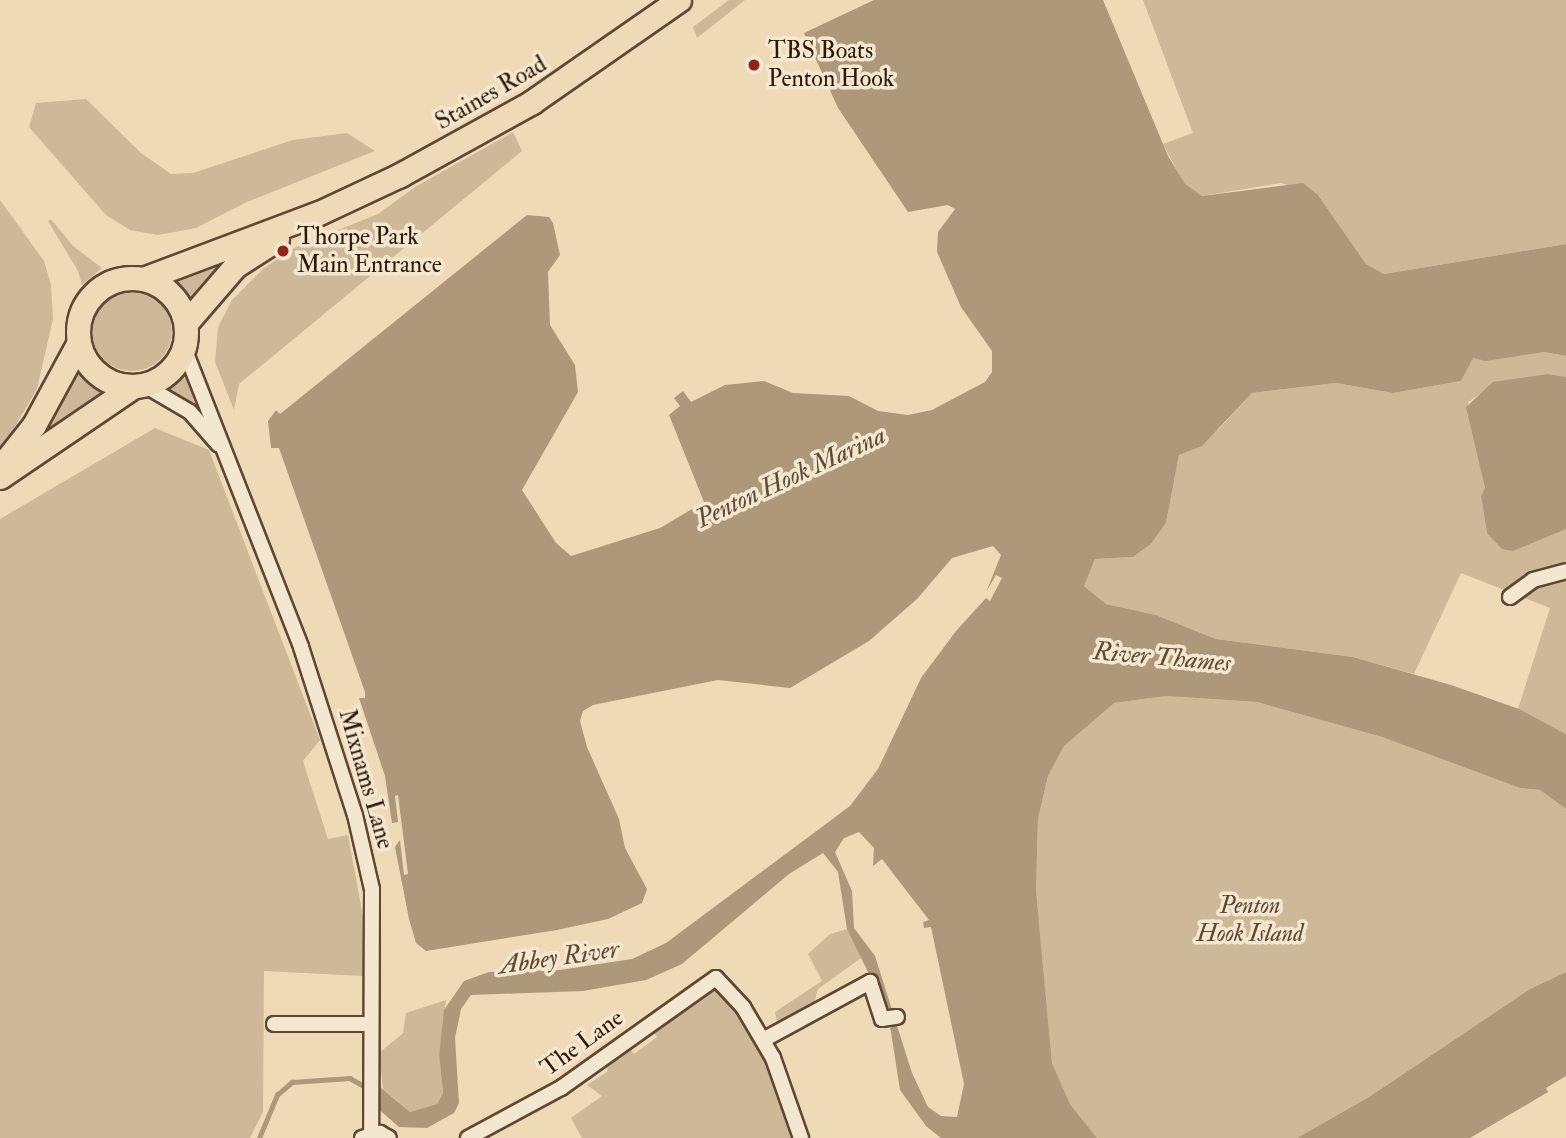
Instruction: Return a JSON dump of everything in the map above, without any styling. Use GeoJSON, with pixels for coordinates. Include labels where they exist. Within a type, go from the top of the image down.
{"type":"FeatureCollection","features":[{"type":"Feature","properties":{"kind":"main road","name":"Staines Road"},"geometry":{"type":"LineString","coordinates":[[143,279],[319,213],[400,175],[532,102],[679,0]]}},
{"type":"Feature","properties":{"kind":"main road","name":"Staines Road"},"geometry":{"type":"LineString","coordinates":[[186,323],[235,266],[319,213]]}},
{"type":"Feature","properties":{"kind":"main road"},"geometry":{"type":"LineString","coordinates":[[0,468],[34,425],[79,342],[82,312],[96,292],[118,279],[143,279],[172,294],[186,323],[184,348],[169,372],[139,386],[0,477]]}},
{"type":"Feature","properties":{"kind":"main road"},"geometry":{"type":"LineString","coordinates":[[79,342],[99,374],[139,386]]}},
{"type":"Feature","properties":{"kind":"street","name":"Mixnams Lane"},"geometry":{"type":"LineString","coordinates":[[184,348],[301,647],[355,815],[372,889],[369,1104],[366,1136]]}},
{"type":"Feature","properties":{"kind":"street","name":"Mixnams Lane"},"geometry":{"type":"LineString","coordinates":[[139,386],[190,412],[226,453]]}},
{"type":"Feature","properties":{"kind":"street"},"geometry":{"type":"LineString","coordinates":[[1510,597],[1532,580],[1566,571]]}},
{"type":"Feature","properties":{"kind":"street","name":"The Lane"},"geometry":{"type":"LineString","coordinates":[[468,1138],[541,1101],[719,979],[763,1040]]}},
{"type":"Feature","properties":{"kind":"street"},"geometry":{"type":"LineString","coordinates":[[801,1138],[763,1040],[870,982],[879,1015],[893,1018]]}},
{"type":"Feature","properties":{"kind":"street"},"geometry":{"type":"LineString","coordinates":[[274,1024],[370,1024]]}},
{"type":"Feature","properties":{"kind":"street"},"geometry":{"type":"LineString","coordinates":[[366,1136],[389,1138]]}},
{"type":"Feature","properties":{"kind":"green space"},"geometry":{"type":"Polygon","coordinates":[[[729,0],[745,0],[697,38],[693,27],[729,0]]]}},
{"type":"Feature","properties":{"kind":"green space"},"geometry":{"type":"Polygon","coordinates":[[[1143,0],[1566,0],[1566,244],[1384,274],[1366,264],[1318,195],[1281,183],[1202,196],[1184,184],[1163,144],[1193,133],[1143,0]]]}},
{"type":"Feature","properties":{"kind":"green space"},"geometry":{"type":"Polygon","coordinates":[[[86,99],[141,153],[171,174],[193,173],[293,140],[347,133],[375,151],[247,202],[196,228],[158,235],[130,230],[106,215],[29,127],[36,103],[86,99]]]}},
{"type":"Feature","properties":{"kind":"green space"},"geometry":{"type":"Polygon","coordinates":[[[513,132],[522,151],[239,384],[234,410],[215,362],[218,327],[232,300],[264,268],[296,247],[378,214],[415,187],[513,132]]]}},
{"type":"Feature","properties":{"kind":"green space"},"geometry":{"type":"Polygon","coordinates":[[[0,200],[44,261],[51,285],[53,319],[37,389],[0,452],[0,200]]]}},
{"type":"Feature","properties":{"kind":"green space"},"geometry":{"type":"Polygon","coordinates":[[[51,219],[73,246],[102,268],[82,285],[78,271],[48,221],[51,219]]]}},
{"type":"Feature","properties":{"kind":"green space"},"geometry":{"type":"Polygon","coordinates":[[[230,255],[187,304],[165,277],[230,255]]]}},
{"type":"Feature","properties":{"kind":"green space"},"geometry":{"type":"Polygon","coordinates":[[[124,291],[140,291],[161,302],[172,323],[172,339],[161,360],[140,371],[124,371],[110,365],[98,353],[92,339],[92,323],[98,309],[110,297],[124,291]]]}},
{"type":"Feature","properties":{"kind":"green space"},"geometry":{"type":"Polygon","coordinates":[[[1544,352],[1566,356],[1566,377],[1548,374],[1485,391],[1468,402],[1485,489],[1481,496],[1487,533],[1566,529],[1566,734],[1518,709],[1550,608],[1461,573],[1414,674],[1353,657],[1216,639],[1156,615],[1106,604],[1084,586],[1095,559],[1133,557],[1151,544],[1166,523],[1179,455],[1219,429],[1252,393],[1336,383],[1393,393],[1461,381],[1472,358],[1544,352]]]}},
{"type":"Feature","properties":{"kind":"green space"},"geometry":{"type":"Polygon","coordinates":[[[78,360],[101,384],[116,390],[20,456],[78,360]]]}},
{"type":"Feature","properties":{"kind":"green space"},"geometry":{"type":"Polygon","coordinates":[[[183,367],[191,390],[196,408],[158,386],[183,367]]]}},
{"type":"Feature","properties":{"kind":"green space"},"geometry":{"type":"Polygon","coordinates":[[[155,428],[209,450],[320,740],[303,761],[328,839],[348,835],[364,922],[363,976],[264,971],[263,1112],[250,1138],[0,1138],[0,519],[155,428]]]}},
{"type":"Feature","properties":{"kind":"green space","name":"Penton Hook Island"},"geometry":{"type":"Polygon","coordinates":[[[1166,696],[1257,702],[1382,737],[1520,788],[1540,790],[1566,809],[1566,972],[1530,989],[1369,1097],[1297,1138],[1097,1138],[1070,1104],[1052,1063],[1036,890],[1038,819],[1048,776],[1064,746],[1098,712],[1114,703],[1166,696]]]}},
{"type":"Feature","properties":{"kind":"green space"},"geometry":{"type":"Polygon","coordinates":[[[847,929],[864,956],[818,989],[814,1004],[778,1026],[775,1012],[822,981],[808,954],[830,934],[847,929]]]}},
{"type":"Feature","properties":{"kind":"green space"},"geometry":{"type":"Polygon","coordinates":[[[718,988],[738,1010],[769,1063],[794,1138],[582,1138],[571,1118],[602,1096],[587,1085],[607,1072],[608,1064],[628,1046],[634,1054],[657,1037],[650,1027],[703,991],[718,988]]]}},
{"type":"Feature","properties":{"kind":"green space"},"geometry":{"type":"Polygon","coordinates":[[[446,1000],[439,1055],[443,1093],[437,1104],[410,1112],[383,1089],[379,1053],[403,1033],[406,1013],[446,1000]]]}},
{"type":"Feature","properties":{"kind":"water"},"geometry":{"type":"Polygon","coordinates":[[[874,0],[1103,0],[1168,156],[1185,184],[1202,196],[1303,183],[1318,195],[1366,264],[1384,274],[1566,244],[1566,356],[1544,352],[1486,361],[1473,358],[1461,381],[1393,393],[1336,383],[1252,393],[1202,446],[1179,455],[1166,523],[1151,544],[1133,557],[1095,559],[1084,586],[1106,604],[1156,615],[1216,639],[1353,657],[1451,685],[1519,709],[1566,734],[1566,809],[1540,790],[1520,788],[1382,737],[1257,702],[1166,696],[1114,703],[1064,746],[1048,776],[1038,819],[1036,890],[1052,1063],[1070,1104],[1097,1138],[941,1138],[926,1126],[900,1090],[888,1013],[847,929],[838,872],[823,853],[789,874],[682,964],[646,980],[583,991],[471,995],[461,1009],[455,1038],[459,1103],[454,1113],[427,1128],[399,1127],[376,1107],[374,1082],[410,1112],[437,1104],[443,1093],[439,1055],[444,1010],[464,981],[489,972],[560,970],[632,959],[666,943],[850,806],[878,769],[921,678],[956,631],[986,598],[990,601],[1002,578],[996,575],[986,592],[1001,555],[993,546],[952,558],[917,599],[869,641],[790,688],[718,680],[593,705],[583,711],[580,721],[587,747],[619,819],[625,848],[647,889],[642,903],[608,919],[557,930],[426,951],[416,943],[395,847],[400,840],[404,875],[408,874],[398,795],[395,796],[398,822],[392,823],[385,776],[359,698],[365,698],[365,692],[279,448],[271,448],[268,421],[276,410],[280,414],[527,215],[549,217],[553,223],[560,255],[548,272],[550,325],[575,365],[578,392],[522,490],[556,543],[571,556],[660,528],[704,502],[669,415],[680,406],[674,398],[683,391],[691,402],[725,385],[764,381],[793,393],[849,396],[878,411],[908,415],[932,410],[985,382],[992,372],[992,351],[961,307],[937,252],[938,232],[955,209],[948,205],[908,212],[838,108],[804,33],[874,0]],[[859,832],[844,838],[835,852],[852,891],[854,928],[875,956],[912,1073],[928,1107],[941,1116],[957,1117],[964,1084],[931,927],[924,928],[923,922],[929,920],[882,859],[873,866],[874,848],[859,832]]]}},
{"type":"Feature","properties":{"kind":"water"},"geometry":{"type":"Polygon","coordinates":[[[1548,374],[1566,377],[1566,529],[1513,551],[1502,549],[1487,533],[1481,496],[1485,488],[1466,407],[1493,382],[1548,374]]]}},
{"type":"Feature","properties":{"kind":"water"},"geometry":{"type":"Polygon","coordinates":[[[1566,972],[1566,1076],[1546,1088],[1548,1092],[1470,1138],[1297,1138],[1369,1097],[1530,989],[1566,972]]]}},
{"type":"Feature","properties":{"kind":"waterway","name":"Abbey River"},"geometry":{"type":"LineString","coordinates":[[259,1138],[277,1095],[292,1082],[350,1078],[367,1088]]}},
{"type":"Feature","properties":{"kind":"place","name":"TBS Boats Penton Hook"},"geometry":{"type":"Point","coordinates":[754,65]}},
{"type":"Feature","properties":{"kind":"place","name":"Thorpe Park Main Entrance"},"geometry":{"type":"Point","coordinates":[283,251]}},
{"type":"Feature","properties":{"kind":"water label","name":"Penton Hook Marina"},"geometry":{"type":"Point","coordinates":[791,478]}},
{"type":"Feature","properties":{"kind":"water label","name":"River Thames"},"geometry":{"type":"Point","coordinates":[1162,658]}}]}
